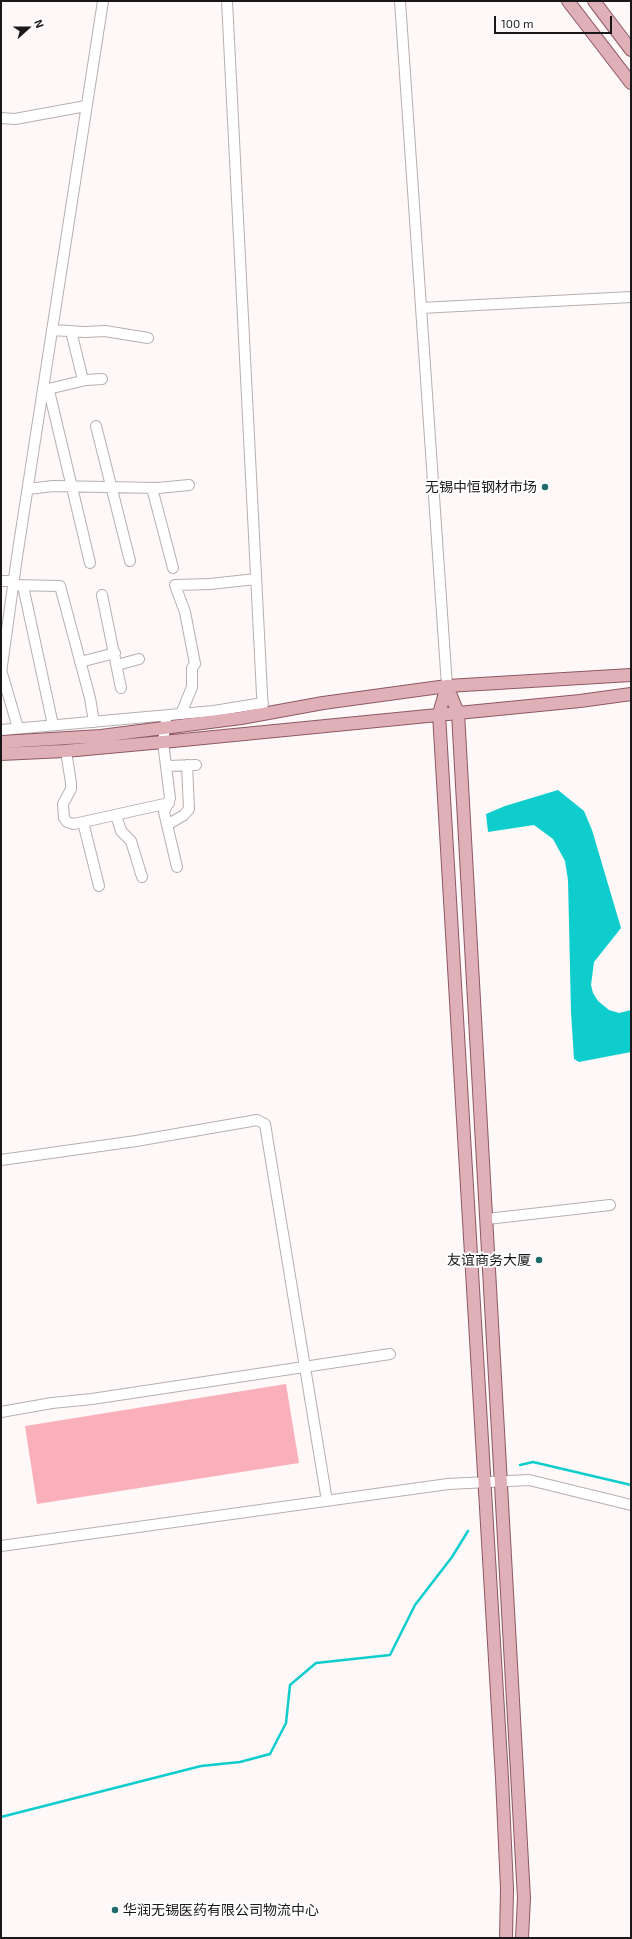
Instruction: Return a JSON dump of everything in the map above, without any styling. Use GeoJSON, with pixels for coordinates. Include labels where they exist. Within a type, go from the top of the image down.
{"type":"FeatureCollection","features":[{"type":"Feature","properties":{"kind":"main road"},"geometry":{"type":"LineString","coordinates":[[568,1],[631,83]]}},
{"type":"Feature","properties":{"kind":"main road"},"geometry":{"type":"LineString","coordinates":[[594,1],[631,50]]}},
{"type":"Feature","properties":{"kind":"main road"},"geometry":{"type":"LineString","coordinates":[[1,742],[101,736],[165,728],[263,708],[323,703],[447,686],[631,675]]}},
{"type":"Feature","properties":{"kind":"main road"},"geometry":{"type":"LineString","coordinates":[[447,686],[458,713],[524,1898],[522,1938]]}},
{"type":"Feature","properties":{"kind":"main road"},"geometry":{"type":"LineString","coordinates":[[447,686],[439,714],[485,1482],[507,1881],[506,1938]]}},
{"type":"Feature","properties":{"kind":"main road"},"geometry":{"type":"LineString","coordinates":[[1,754],[66,751],[163,742],[580,701],[631,694]]}},
{"type":"Feature","properties":{"kind":"street"},"geometry":{"type":"LineString","coordinates":[[1,673],[3,635],[16,584],[16,565],[103,1]]}},
{"type":"Feature","properties":{"kind":"street"},"geometry":{"type":"LineString","coordinates":[[1,730],[263,708],[227,1]]}},
{"type":"Feature","properties":{"kind":"street"},"geometry":{"type":"LineString","coordinates":[[400,1],[447,686]]}},
{"type":"Feature","properties":{"kind":"street"},"geometry":{"type":"LineString","coordinates":[[1,118],[15,119],[86,106]]}},
{"type":"Feature","properties":{"kind":"street"},"geometry":{"type":"LineString","coordinates":[[421,308],[631,297]]}},
{"type":"Feature","properties":{"kind":"street"},"geometry":{"type":"LineString","coordinates":[[52,330],[105,330],[148,338]]}},
{"type":"Feature","properties":{"kind":"street"},"geometry":{"type":"LineString","coordinates":[[71,331],[83,380]]}},
{"type":"Feature","properties":{"kind":"street"},"geometry":{"type":"LineString","coordinates":[[44,390],[83,380],[102,379]]}},
{"type":"Feature","properties":{"kind":"street"},"geometry":{"type":"LineString","coordinates":[[44,390],[50,395],[90,563]]}},
{"type":"Feature","properties":{"kind":"street"},"geometry":{"type":"LineString","coordinates":[[96,426],[130,561]]}},
{"type":"Feature","properties":{"kind":"street"},"geometry":{"type":"LineString","coordinates":[[28,489],[53,486],[152,488],[189,485]]}},
{"type":"Feature","properties":{"kind":"street"},"geometry":{"type":"LineString","coordinates":[[152,488],[172,568]]}},
{"type":"Feature","properties":{"kind":"street"},"geometry":{"type":"LineString","coordinates":[[181,714],[192,687],[192,668],[195,664],[185,612],[175,585],[210,584],[256,579]]}},
{"type":"Feature","properties":{"kind":"street"},"geometry":{"type":"LineString","coordinates":[[1,581],[16,584],[60,586],[94,722]]}},
{"type":"Feature","properties":{"kind":"street"},"geometry":{"type":"LineString","coordinates":[[16,584],[53,725]]}},
{"type":"Feature","properties":{"kind":"street"},"geometry":{"type":"LineString","coordinates":[[102,595],[122,688]]}},
{"type":"Feature","properties":{"kind":"street"},"geometry":{"type":"LineString","coordinates":[[80,662],[115,654]]}},
{"type":"Feature","properties":{"kind":"street"},"geometry":{"type":"LineString","coordinates":[[117,665],[138,659]]}},
{"type":"Feature","properties":{"kind":"street"},"geometry":{"type":"LineString","coordinates":[[1,670],[18,728]]}},
{"type":"Feature","properties":{"kind":"street"},"geometry":{"type":"LineString","coordinates":[[167,715],[163,742],[170,798],[164,812],[177,867]]}},
{"type":"Feature","properties":{"kind":"street"},"geometry":{"type":"LineString","coordinates":[[66,751],[71,783],[70,789],[63,804],[64,818],[69,823],[83,822],[169,803]]}},
{"type":"Feature","properties":{"kind":"street"},"geometry":{"type":"LineString","coordinates":[[167,766],[191,765],[189,809],[184,815],[167,825]]}},
{"type":"Feature","properties":{"kind":"street"},"geometry":{"type":"LineString","coordinates":[[116,815],[121,831],[131,841],[142,877]]}},
{"type":"Feature","properties":{"kind":"street"},"geometry":{"type":"LineString","coordinates":[[83,822],[99,886]]}},
{"type":"Feature","properties":{"kind":"street"},"geometry":{"type":"LineString","coordinates":[[1,1160],[136,1141],[257,1120],[265,1124],[327,1501]]}},
{"type":"Feature","properties":{"kind":"street"},"geometry":{"type":"LineString","coordinates":[[487,1218],[610,1205]]}},
{"type":"Feature","properties":{"kind":"street"},"geometry":{"type":"LineString","coordinates":[[1,1412],[52,1402],[92,1399],[162,1389],[175,1385],[304,1368],[390,1354]]}},
{"type":"Feature","properties":{"kind":"street"},"geometry":{"type":"LineString","coordinates":[[1,1546],[448,1484],[529,1480],[631,1505]]}},
{"type":"Feature","properties":{"kind":"shaded area"},"geometry":{"type":"Polygon","coordinates":[[[286,1384],[299,1463],[37,1504],[25,1426],[286,1384]]]}},
{"type":"Feature","properties":{"kind":"water"},"geometry":{"type":"Polygon","coordinates":[[[558,790],[584,811],[592,830],[621,928],[594,962],[591,985],[593,993],[598,1001],[609,1010],[619,1013],[631,1010],[631,1052],[579,1062],[574,1059],[571,1012],[568,880],[565,861],[553,839],[534,825],[488,832],[486,814],[505,806],[558,790]]]}},
{"type":"Feature","properties":{"kind":"waterway"},"geometry":{"type":"LineString","coordinates":[[520,1465],[533,1462],[631,1485]]}},
{"type":"Feature","properties":{"kind":"waterway"},"geometry":{"type":"LineString","coordinates":[[1,1817],[201,1766],[240,1762],[270,1754],[286,1723],[290,1685],[316,1663],[390,1655],[415,1605],[452,1557],[468,1531]]}},
{"type":"Feature","properties":{"kind":"place","name":"无锡中恒钢材市场"},"geometry":{"type":"Point","coordinates":[545,487]}},
{"type":"Feature","properties":{"kind":"place","name":"友谊商务大厦"},"geometry":{"type":"Point","coordinates":[539,1260]}},
{"type":"Feature","properties":{"kind":"place","name":"华润无锡医药有限公司物流中心"},"geometry":{"type":"Point","coordinates":[115,1910]}}]}
